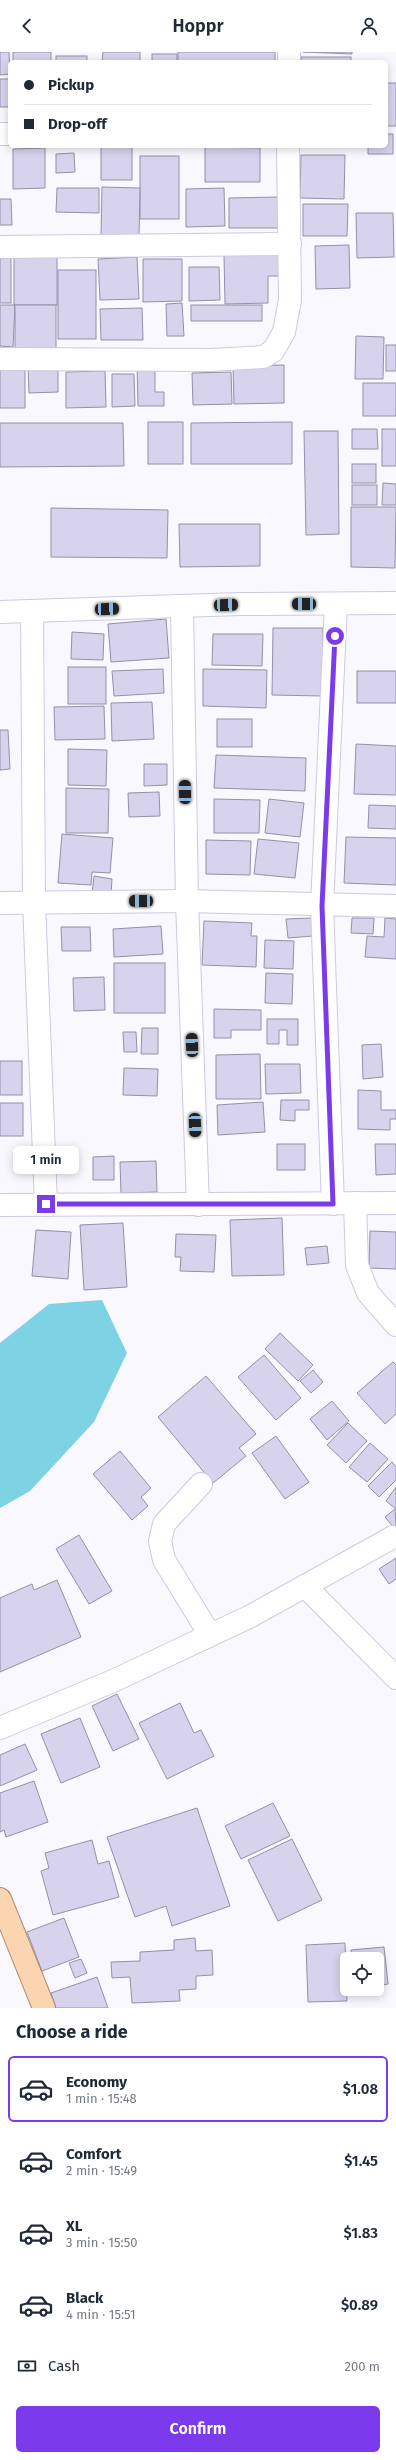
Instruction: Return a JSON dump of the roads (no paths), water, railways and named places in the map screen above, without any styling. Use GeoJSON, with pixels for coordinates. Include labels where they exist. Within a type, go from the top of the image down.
{"type":"FeatureCollection","features":[{"type":"Feature","properties":{"kind":"main road"},"geometry":{"type":"LineString","coordinates":[[0,1899],[44,2008]]}},
{"type":"Feature","properties":{"kind":"street"},"geometry":{"type":"LineString","coordinates":[[0,359],[211,360],[263,356],[273,351],[284,332],[290,300],[288,148]]}},
{"type":"Feature","properties":{"kind":"street"},"geometry":{"type":"LineString","coordinates":[[0,247],[290,244]]}},
{"type":"Feature","properties":{"kind":"street"},"geometry":{"type":"LineString","coordinates":[[0,612],[182,606],[396,602]]}},
{"type":"Feature","properties":{"kind":"street"},"geometry":{"type":"LineString","coordinates":[[333,1204],[322,906],[336,604]]}},
{"type":"Feature","properties":{"kind":"street"},"geometry":{"type":"LineString","coordinates":[[182,606],[187,901],[198,1204]]}},
{"type":"Feature","properties":{"kind":"street"},"geometry":{"type":"LineString","coordinates":[[32,611],[34,902],[46,1204]]}},
{"type":"Feature","properties":{"kind":"street"},"geometry":{"type":"LineString","coordinates":[[0,903],[187,901],[322,906],[396,906]]}},
{"type":"Feature","properties":{"kind":"street"},"geometry":{"type":"LineString","coordinates":[[356,1203],[357,1265],[368,1293],[396,1325]]}},
{"type":"Feature","properties":{"kind":"street"},"geometry":{"type":"LineString","coordinates":[[0,1205],[396,1203]]}},
{"type":"Feature","properties":{"kind":"street"},"geometry":{"type":"LineString","coordinates":[[201,1484],[164,1524],[160,1541],[164,1560],[210,1635]]}},
{"type":"Feature","properties":{"kind":"street"},"geometry":{"type":"LineString","coordinates":[[0,1728],[113,1681],[210,1635],[305,1586],[393,1537]]}},
{"type":"Feature","properties":{"kind":"street"},"geometry":{"type":"LineString","coordinates":[[305,1586],[396,1678]]}},
{"type":"Feature","properties":{"kind":"water"},"geometry":{"type":"Polygon","coordinates":[[[102,1300],[127,1353],[94,1422],[30,1491],[0,1508],[0,1343],[49,1304],[102,1300]]]}}]}
